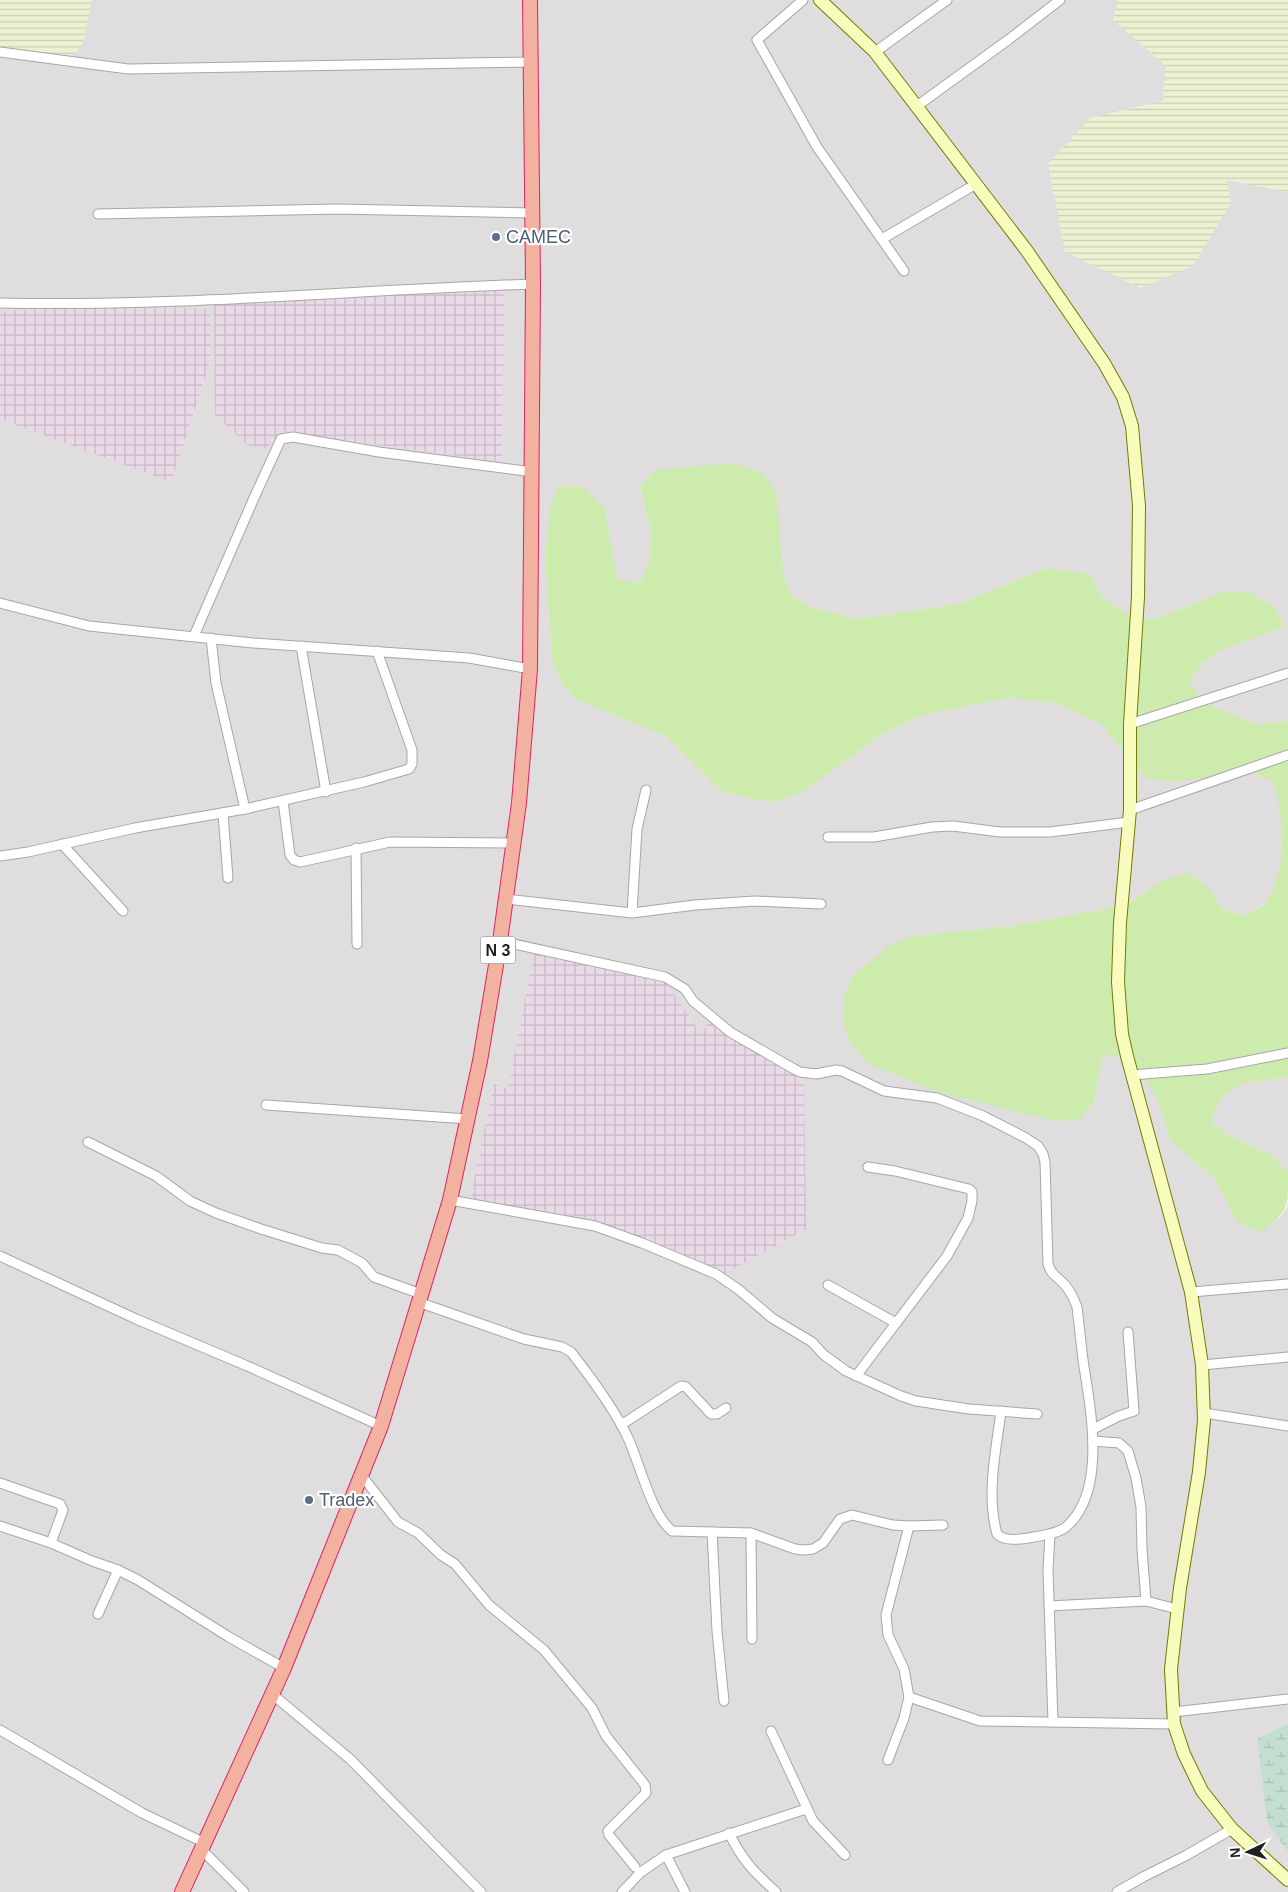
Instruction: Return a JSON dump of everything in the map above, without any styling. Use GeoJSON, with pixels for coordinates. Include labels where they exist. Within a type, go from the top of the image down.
{"type":"FeatureCollection","features":[{"type":"Feature","properties":{"kind":"highway","name":"N 3"},"geometry":{"type":"LineString","coordinates":[[182,1892],[284,1668],[381,1426],[450,1200],[468,1119],[500,941],[514,843],[530,669],[533,284],[530,0]]}},
{"type":"Feature","properties":{"kind":"main road"},"geometry":{"type":"LineString","coordinates":[[820,0],[875,52],[1027,251],[1104,363],[1123,397],[1132,426],[1140,506],[1138,597],[1130,724],[1129,816],[1120,924],[1118,982],[1122,1034],[1131,1075],[1191,1292],[1202,1365],[1204,1413],[1199,1472],[1177,1610],[1171,1670],[1174,1718],[1184,1754],[1202,1791],[1232,1829],[1288,1880]]}},
{"type":"Feature","properties":{"kind":"street"},"geometry":{"type":"LineString","coordinates":[[804,0],[757,40],[817,147],[904,271]]}},
{"type":"Feature","properties":{"kind":"street"},"geometry":{"type":"LineString","coordinates":[[875,52],[947,0]]}},
{"type":"Feature","properties":{"kind":"street"},"geometry":{"type":"LineString","coordinates":[[917,106],[1060,0]]}},
{"type":"Feature","properties":{"kind":"street"},"geometry":{"type":"LineString","coordinates":[[0,52],[128,70],[531,62]]}},
{"type":"Feature","properties":{"kind":"street"},"geometry":{"type":"LineString","coordinates":[[882,239],[976,184]]}},
{"type":"Feature","properties":{"kind":"street"},"geometry":{"type":"LineString","coordinates":[[98,214],[338,209],[532,213]]}},
{"type":"Feature","properties":{"kind":"street"},"geometry":{"type":"LineString","coordinates":[[0,302],[137,303],[296,296],[415,288],[533,284]]}},
{"type":"Feature","properties":{"kind":"street"},"geometry":{"type":"LineString","coordinates":[[194,636],[281,439],[293,437],[379,452],[533,472]]}},
{"type":"Feature","properties":{"kind":"street"},"geometry":{"type":"LineString","coordinates":[[0,603],[89,626],[301,646],[469,658],[530,669]]}},
{"type":"Feature","properties":{"kind":"street"},"geometry":{"type":"LineString","coordinates":[[212,638],[216,683],[245,810]]}},
{"type":"Feature","properties":{"kind":"street"},"geometry":{"type":"LineString","coordinates":[[301,646],[326,792]]}},
{"type":"Feature","properties":{"kind":"street"},"geometry":{"type":"LineString","coordinates":[[0,856],[28,852],[135,828],[245,810],[326,792],[409,769],[412,764],[412,750],[377,651]]}},
{"type":"Feature","properties":{"kind":"street"},"geometry":{"type":"LineString","coordinates":[[1130,724],[1288,673]]}},
{"type":"Feature","properties":{"kind":"street"},"geometry":{"type":"LineString","coordinates":[[828,837],[874,837],[932,827],[953,826],[1000,832],[1050,832],[1129,816],[1288,755]]}},
{"type":"Feature","properties":{"kind":"street"},"geometry":{"type":"LineString","coordinates":[[632,913],[636,829],[646,790]]}},
{"type":"Feature","properties":{"kind":"street"},"geometry":{"type":"LineString","coordinates":[[283,801],[290,855],[294,860],[300,862],[356,848],[390,842],[514,843]]}},
{"type":"Feature","properties":{"kind":"street"},"geometry":{"type":"LineString","coordinates":[[223,814],[228,878]]}},
{"type":"Feature","properties":{"kind":"street"},"geometry":{"type":"LineString","coordinates":[[62,844],[123,911]]}},
{"type":"Feature","properties":{"kind":"street"},"geometry":{"type":"LineString","coordinates":[[356,848],[357,944]]}},
{"type":"Feature","properties":{"kind":"street"},"geometry":{"type":"LineString","coordinates":[[506,899],[632,913],[695,905],[755,901],[821,904]]}},
{"type":"Feature","properties":{"kind":"street"},"geometry":{"type":"LineString","coordinates":[[500,941],[665,977],[685,989],[693,1001],[730,1032],[800,1072],[816,1074],[836,1070],[842,1071],[884,1091],[937,1098],[983,1116],[1038,1146],[1045,1162],[1048,1264],[1051,1273],[1065,1285],[1073,1296],[1077,1307],[1093,1429],[1092,1462],[1086,1501],[1066,1528],[1050,1534],[1029,1538],[1004,1539],[997,1534],[992,1484],[1001,1411]]}},
{"type":"Feature","properties":{"kind":"street"},"geometry":{"type":"LineString","coordinates":[[1131,1075],[1207,1069],[1288,1053]]}},
{"type":"Feature","properties":{"kind":"street"},"geometry":{"type":"LineString","coordinates":[[266,1105],[468,1119]]}},
{"type":"Feature","properties":{"kind":"street"},"geometry":{"type":"LineString","coordinates":[[88,1142],[156,1176],[190,1201],[199,1205],[261,1229],[322,1248],[338,1250],[362,1263],[374,1277],[420,1298],[524,1339],[562,1347],[570,1352],[621,1425],[657,1511],[666,1525],[672,1530],[751,1533],[795,1549],[804,1550],[813,1549],[823,1542],[835,1524],[846,1516],[852,1515],[893,1525],[943,1525]]}},
{"type":"Feature","properties":{"kind":"street"},"geometry":{"type":"LineString","coordinates":[[856,1376],[947,1256],[968,1218],[972,1201],[972,1192],[969,1189],[895,1171],[868,1167]]}},
{"type":"Feature","properties":{"kind":"street"},"geometry":{"type":"LineString","coordinates":[[450,1200],[595,1226],[642,1243],[716,1274],[738,1289],[772,1318],[802,1335],[846,1371],[900,1396],[916,1401],[969,1409],[1037,1414]]}},
{"type":"Feature","properties":{"kind":"street"},"geometry":{"type":"LineString","coordinates":[[0,1256],[128,1316],[245,1365],[381,1426]]}},
{"type":"Feature","properties":{"kind":"street"},"geometry":{"type":"LineString","coordinates":[[1191,1292],[1288,1284]]}},
{"type":"Feature","properties":{"kind":"street"},"geometry":{"type":"LineString","coordinates":[[828,1285],[896,1323]]}},
{"type":"Feature","properties":{"kind":"street"},"geometry":{"type":"LineString","coordinates":[[1093,1429],[1119,1416],[1134,1412],[1128,1332]]}},
{"type":"Feature","properties":{"kind":"street"},"geometry":{"type":"LineString","coordinates":[[1202,1365],[1288,1357]]}},
{"type":"Feature","properties":{"kind":"street"},"geometry":{"type":"LineString","coordinates":[[621,1425],[681,1386],[686,1387],[711,1414],[717,1414],[726,1408]]}},
{"type":"Feature","properties":{"kind":"street"},"geometry":{"type":"LineString","coordinates":[[1204,1413],[1288,1426]]}},
{"type":"Feature","properties":{"kind":"street"},"geometry":{"type":"LineString","coordinates":[[1093,1441],[1119,1443],[1128,1452],[1136,1478],[1141,1507],[1146,1601]]}},
{"type":"Feature","properties":{"kind":"street"},"geometry":{"type":"LineString","coordinates":[[362,1476],[398,1522],[418,1533],[441,1555],[455,1564],[489,1604],[544,1650],[592,1708],[606,1736],[645,1785],[646,1794],[608,1830],[609,1835],[635,1867]]}},
{"type":"Feature","properties":{"kind":"street"},"geometry":{"type":"LineString","coordinates":[[0,1483],[60,1504],[63,1510],[50,1543]]}},
{"type":"Feature","properties":{"kind":"street"},"geometry":{"type":"LineString","coordinates":[[0,1526],[50,1543],[138,1580],[228,1637],[284,1668]]}},
{"type":"Feature","properties":{"kind":"street"},"geometry":{"type":"LineString","coordinates":[[888,1760],[904,1718],[909,1698],[904,1669],[888,1634],[886,1615],[909,1526]]}},
{"type":"Feature","properties":{"kind":"street"},"geometry":{"type":"LineString","coordinates":[[712,1532],[717,1632],[724,1701]]}},
{"type":"Feature","properties":{"kind":"street"},"geometry":{"type":"LineString","coordinates":[[751,1533],[752,1639]]}},
{"type":"Feature","properties":{"kind":"street"},"geometry":{"type":"LineString","coordinates":[[1050,1534],[1048,1570],[1054,1722]]}},
{"type":"Feature","properties":{"kind":"street"},"geometry":{"type":"LineString","coordinates":[[98,1614],[118,1570]]}},
{"type":"Feature","properties":{"kind":"street"},"geometry":{"type":"LineString","coordinates":[[1049,1606],[1146,1601],[1177,1610]]}},
{"type":"Feature","properties":{"kind":"street"},"geometry":{"type":"LineString","coordinates":[[272,1694],[350,1759],[481,1892]]}},
{"type":"Feature","properties":{"kind":"street"},"geometry":{"type":"LineString","coordinates":[[909,1698],[980,1721],[1054,1722],[1174,1718],[1288,1699]]}},
{"type":"Feature","properties":{"kind":"street"},"geometry":{"type":"LineString","coordinates":[[0,1730],[142,1813],[204,1846],[244,1892]]}},
{"type":"Feature","properties":{"kind":"street"},"geometry":{"type":"LineString","coordinates":[[771,1731],[813,1822],[845,1856]]}},
{"type":"Feature","properties":{"kind":"street"},"geometry":{"type":"LineString","coordinates":[[622,1892],[642,1872],[666,1855],[806,1809]]}},
{"type":"Feature","properties":{"kind":"street"},"geometry":{"type":"LineString","coordinates":[[1117,1892],[1232,1829]]}},
{"type":"Feature","properties":{"kind":"street"},"geometry":{"type":"LineString","coordinates":[[729,1833],[740,1855],[757,1875],[776,1892]]}},
{"type":"Feature","properties":{"kind":"street"},"geometry":{"type":"LineString","coordinates":[[666,1855],[685,1892]]}},
{"type":"Feature","properties":{"kind":"shaded area"},"geometry":{"type":"Polygon","coordinates":[[[92,0],[1118,0],[1114,20],[1166,66],[1163,101],[1090,118],[1108,272],[1141,288],[1227,180],[1288,192],[1288,721],[1256,724],[1203,702],[1188,684],[1202,663],[1221,650],[1285,627],[1225,591],[1158,618],[1133,618],[1100,595],[1090,574],[1047,568],[958,604],[858,619],[810,607],[790,595],[783,571],[640,486],[651,534],[650,559],[640,582],[616,580],[605,509],[545,557],[552,657],[560,681],[575,699],[665,736],[722,792],[774,803],[803,792],[880,736],[923,715],[1008,698],[1054,703],[1100,723],[1146,778],[1252,772],[1274,782],[1287,832],[1287,860],[1280,884],[1265,904],[1244,916],[1221,908],[1208,887],[1164,880],[1123,906],[1011,926],[913,936],[843,999],[843,1023],[852,1046],[1094,1102],[1103,1054],[1132,1061],[1156,1096],[1171,1141],[1215,1179],[1237,1222],[1280,1218],[1288,1206],[1288,1723],[1257,1739],[1267,1822],[1288,1852],[1288,1892],[0,1892],[0,53],[83,43],[92,0]]]}},
{"type":"Feature","properties":{"kind":"shaded area"},"geometry":{"type":"Polygon","coordinates":[[[504,285],[502,462],[280,431],[267,449],[247,445],[215,415],[214,304],[504,285]]]}},
{"type":"Feature","properties":{"kind":"shaded area"},"geometry":{"type":"Polygon","coordinates":[[[115,305],[210,309],[211,359],[171,482],[0,419],[0,313],[6,311],[115,305]]]}},
{"type":"Feature","properties":{"kind":"shaded area"},"geometry":{"type":"Polygon","coordinates":[[[534,953],[665,982],[702,1035],[708,1022],[804,1077],[806,1229],[724,1274],[690,1258],[582,1217],[470,1201],[494,1084],[508,1089],[534,953]]]}},
{"type":"Feature","properties":{"kind":"shaded area"},"geometry":{"type":"Polygon","coordinates":[[[1288,1077],[1288,1173],[1274,1156],[1230,1136],[1211,1121],[1221,1098],[1241,1084],[1288,1077]]]}},
{"type":"Feature","properties":{"kind":"green space"},"geometry":{"type":"Polygon","coordinates":[[[0,0],[92,0],[83,43],[77,52],[68,57],[0,53],[0,0]]]}},
{"type":"Feature","properties":{"kind":"green space"},"geometry":{"type":"Polygon","coordinates":[[[1118,0],[1288,0],[1288,192],[1227,180],[1231,203],[1193,266],[1141,288],[1065,252],[1048,164],[1090,118],[1163,101],[1166,66],[1113,20],[1118,0]]]}},
{"type":"Feature","properties":{"kind":"green space"},"geometry":{"type":"Polygon","coordinates":[[[731,463],[761,472],[776,491],[783,571],[790,595],[810,607],[858,619],[958,604],[1047,568],[1090,574],[1100,595],[1133,618],[1158,618],[1225,591],[1249,592],[1274,606],[1285,627],[1221,650],[1202,663],[1189,683],[1203,702],[1256,724],[1288,721],[1288,1077],[1241,1084],[1221,1098],[1211,1121],[1230,1136],[1274,1156],[1288,1173],[1288,1195],[1285,1208],[1276,1219],[1260,1232],[1237,1222],[1215,1179],[1171,1141],[1156,1096],[1132,1061],[1103,1054],[1094,1102],[1080,1120],[1056,1121],[938,1092],[869,1064],[852,1046],[843,1023],[843,999],[852,977],[890,945],[913,936],[1011,926],[1123,906],[1164,880],[1189,873],[1208,887],[1221,908],[1244,916],[1258,909],[1265,904],[1272,891],[1278,877],[1281,862],[1282,830],[1274,782],[1252,772],[1170,782],[1146,778],[1100,723],[1054,703],[1008,698],[923,715],[880,736],[803,792],[774,803],[722,792],[665,736],[575,699],[560,681],[552,657],[545,557],[550,509],[558,486],[583,487],[605,509],[617,580],[640,582],[650,559],[651,534],[640,486],[657,470],[731,463]]]}},
{"type":"Feature","properties":{"kind":"green space"},"geometry":{"type":"Polygon","coordinates":[[[1288,1723],[1288,1852],[1267,1822],[1257,1739],[1288,1723]]]}},
{"type":"Feature","properties":{"kind":"place","name":"CAMEC"},"geometry":{"type":"Point","coordinates":[496,237]}},
{"type":"Feature","properties":{"kind":"place","name":"Tradex"},"geometry":{"type":"Point","coordinates":[309,1500]}}]}
